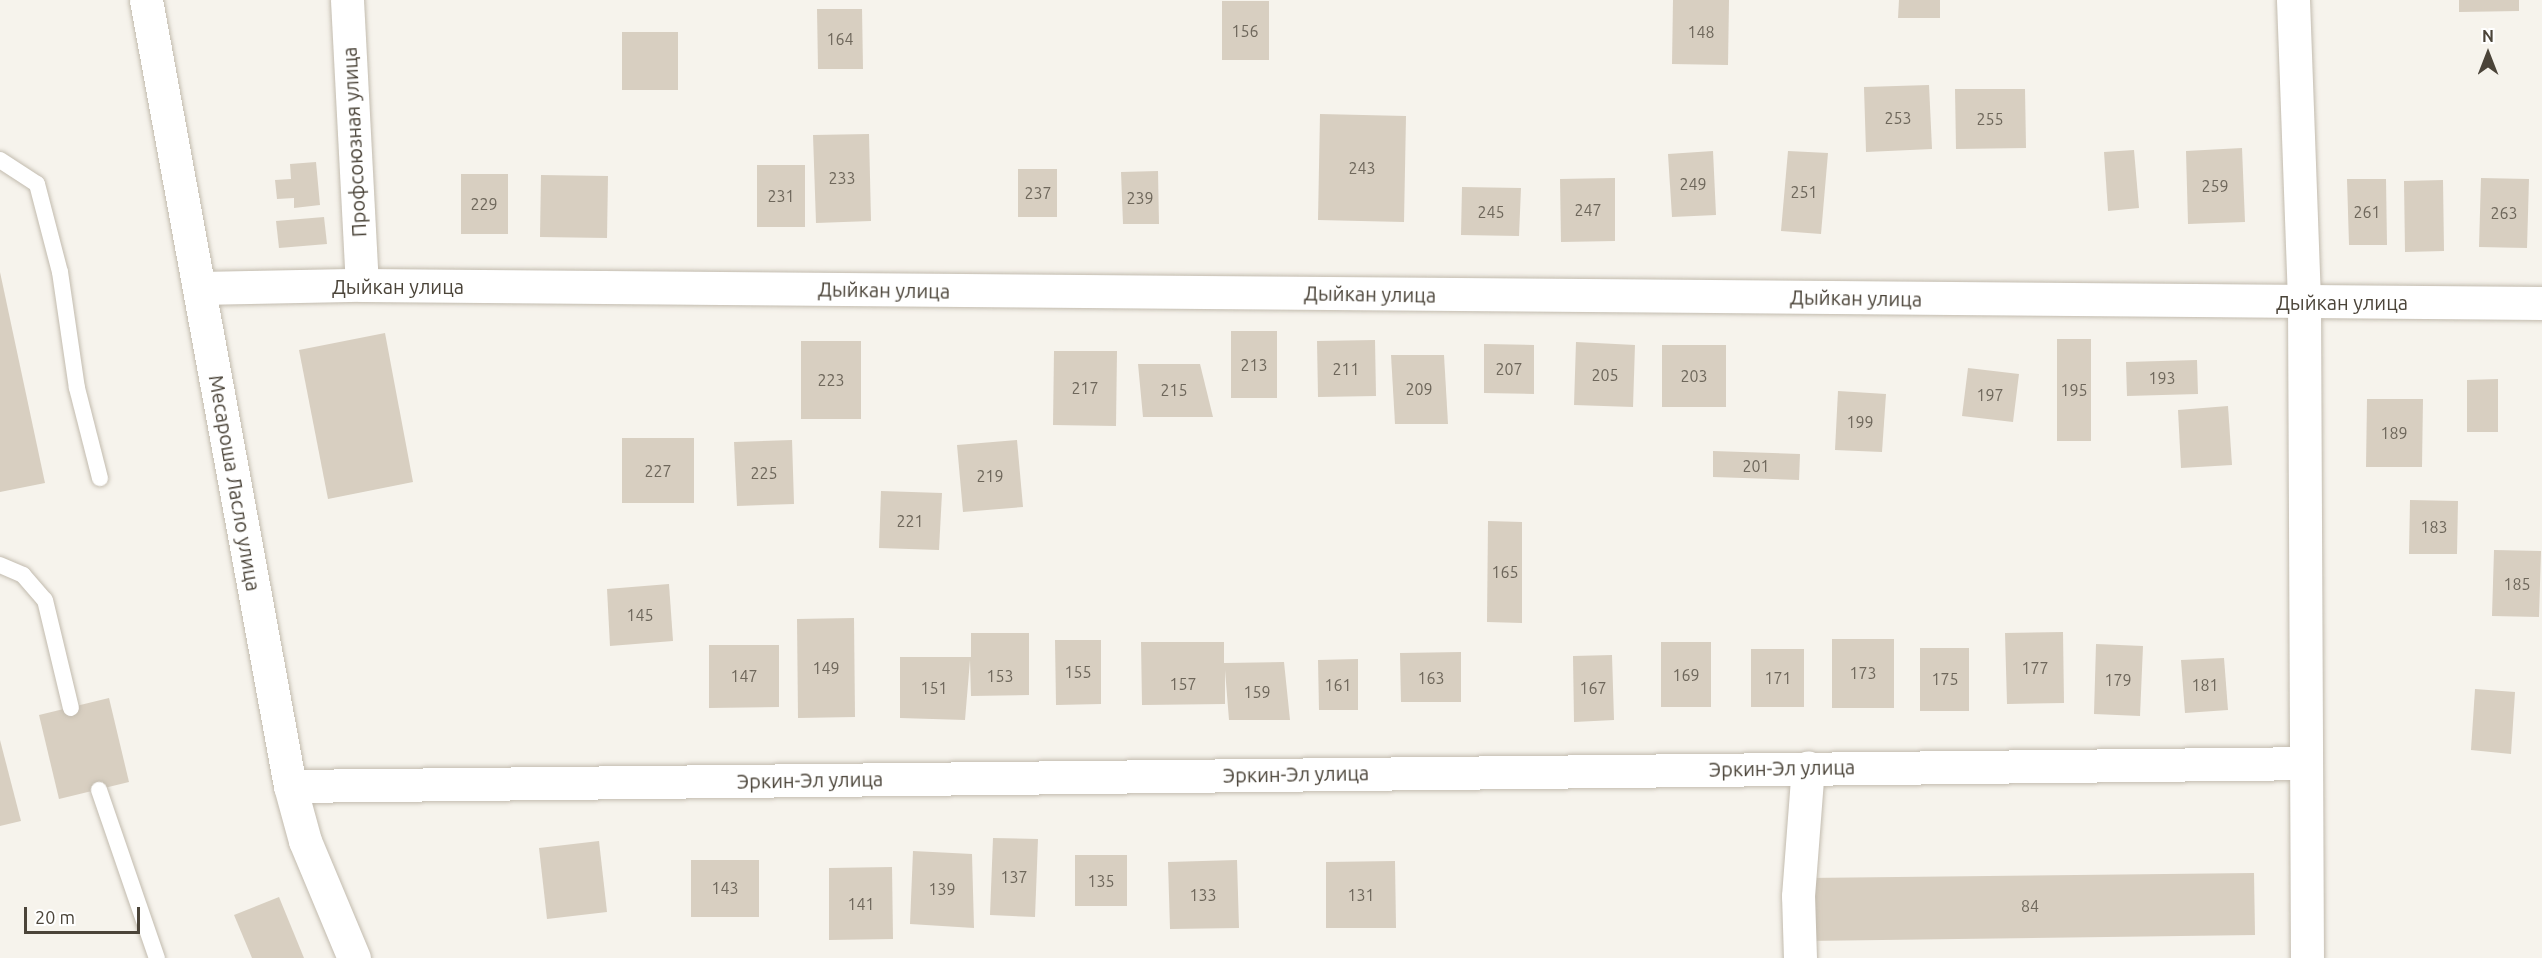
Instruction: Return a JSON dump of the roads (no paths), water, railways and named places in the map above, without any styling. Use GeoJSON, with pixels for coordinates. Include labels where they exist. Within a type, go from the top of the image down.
{"type":"FeatureCollection","features":[{"type":"Feature","properties":{"kind":"street","name":"Месароша Ласло улица"},"geometry":{"type":"LineString","coordinates":[[146,0],[290,786],[305,841],[354,958]]}},
{"type":"Feature","properties":{"kind":"street","name":"Профсоюзная улица"},"geometry":{"type":"LineString","coordinates":[[347,0],[362,285]]}},
{"type":"Feature","properties":{"kind":"street"},"geometry":{"type":"LineString","coordinates":[[2293,0],[2304,302],[2303,763],[2307,958]]}},
{"type":"Feature","properties":{"kind":"street","name":"Дыйкан улица"},"geometry":{"type":"LineString","coordinates":[[199,288],[362,285],[2542,303]]}},
{"type":"Feature","properties":{"kind":"street","name":"Эркин-Эл улица"},"geometry":{"type":"LineString","coordinates":[[290,786],[2303,763]]}},
{"type":"Feature","properties":{"kind":"street"},"geometry":{"type":"LineString","coordinates":[[1800,958],[1798,896],[1808,767]]}},
{"type":"Feature","properties":{"kind":"lane"},"geometry":{"type":"LineString","coordinates":[[0,160],[37,184],[60,272],[77,388],[100,478]]}},
{"type":"Feature","properties":{"kind":"lane"},"geometry":{"type":"LineString","coordinates":[[0,565],[23,575],[45,600],[71,708]]}},
{"type":"Feature","properties":{"kind":"lane"},"geometry":{"type":"LineString","coordinates":[[99,790],[157,958]]}}]}
